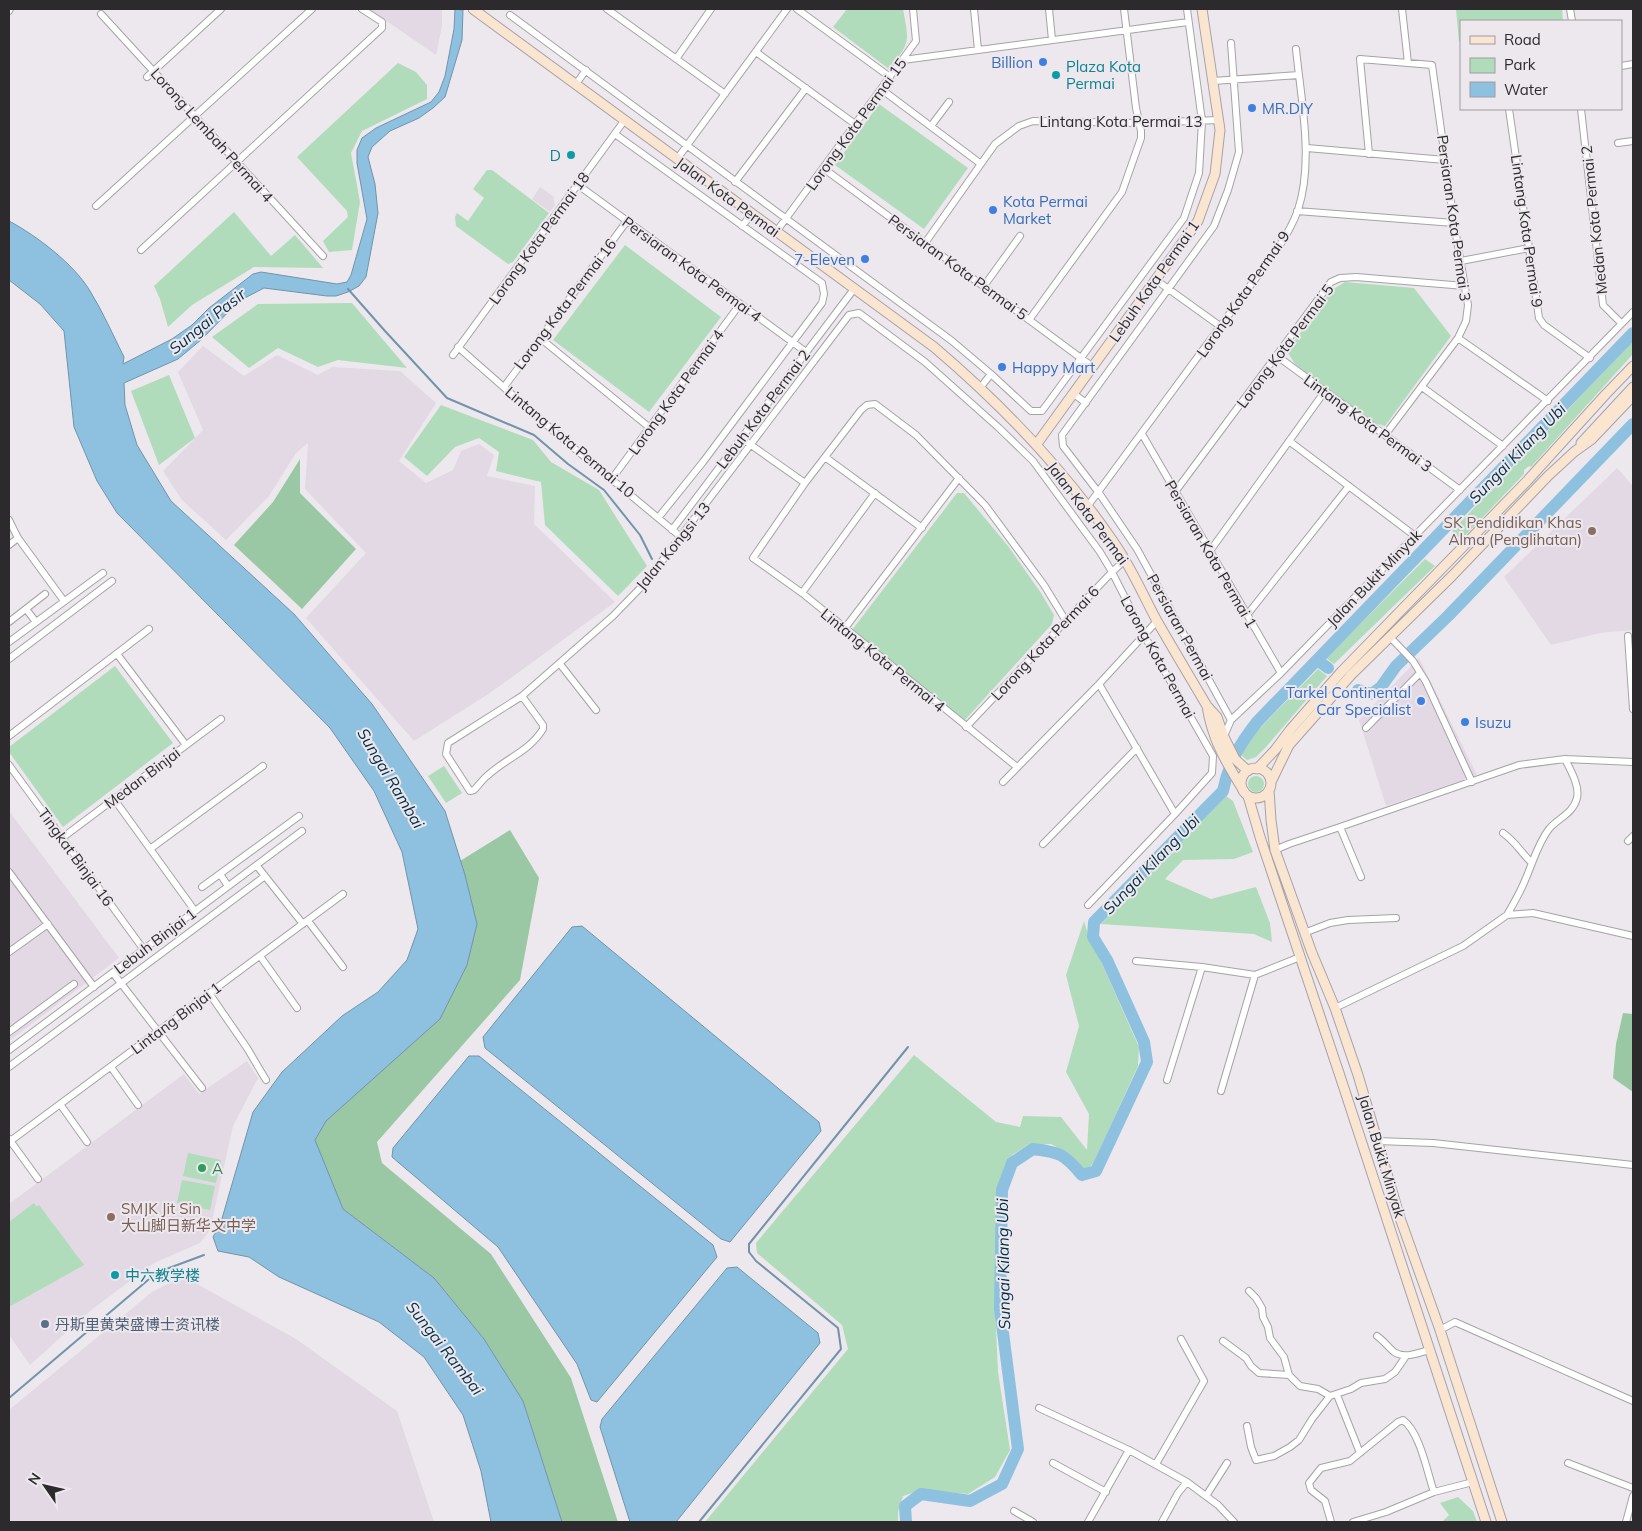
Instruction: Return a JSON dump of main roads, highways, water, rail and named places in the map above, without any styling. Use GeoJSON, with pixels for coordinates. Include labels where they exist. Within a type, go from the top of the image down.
{"type":"FeatureCollection","features":[{"type":"Feature","properties":{"kind":"main road","name":"Lebuh Kota Permai 1"},"geometry":{"type":"LineString","coordinates":[[1036,445],[1198,221],[1215,174],[1220,130],[1202,9]]}},
{"type":"Feature","properties":{"kind":"main road","name":"Jalan Kota Permai"},"geometry":{"type":"LineString","coordinates":[[475,10],[934,347],[980,388],[1036,445],[1087,507],[1125,560],[1157,621],[1207,706],[1217,717],[1234,775],[1246,795]]}},
{"type":"Feature","properties":{"kind":"main road"},"geometry":{"type":"LineString","coordinates":[[1252,770],[1266,772],[1270,786],[1266,794],[1260,798],[1246,795],[1241,781],[1252,770],[1275,750],[1342,671],[1500,510],[1633,366]]}},
{"type":"Feature","properties":{"kind":"main road"},"geometry":{"type":"LineString","coordinates":[[1578,425],[1607,401],[1633,374]]}},
{"type":"Feature","properties":{"kind":"main road"},"geometry":{"type":"LineString","coordinates":[[1574,452],[1589,433],[1633,387]]}},
{"type":"Feature","properties":{"kind":"main road","name":"Jalan Bukit Minyak"},"geometry":{"type":"LineString","coordinates":[[1502,1522],[1440,1330],[1400,1218],[1335,1008],[1304,932],[1275,850],[1271,820],[1270,786],[1289,745],[1351,675],[1452,576],[1548,476],[1574,452],[1592,439],[1633,396]]}},
{"type":"Feature","properties":{"kind":"main road","name":"Jalan Kota Permai"},"geometry":{"type":"LineString","coordinates":[[1207,706],[1210,726],[1240,764],[1252,770]]}},
{"type":"Feature","properties":{"kind":"main road","name":"Jalan Bukit Minyak"},"geometry":{"type":"LineString","coordinates":[[1246,795],[1486,1522]]}},
{"type":"Feature","properties":{"kind":"water"},"geometry":{"type":"Polygon","coordinates":[[[455,9],[463,10],[462,40],[445,97],[419,118],[390,131],[372,147],[368,157],[375,184],[378,213],[366,277],[359,286],[336,296],[264,288],[239,301],[202,339],[178,359],[124,383],[125,405],[137,445],[171,501],[294,614],[372,704],[445,811],[465,875],[477,924],[467,965],[440,1019],[326,1121],[315,1140],[343,1209],[434,1278],[484,1339],[523,1401],[562,1522],[491,1522],[481,1471],[463,1415],[424,1357],[379,1322],[279,1277],[249,1257],[218,1251],[213,1237],[221,1222],[253,1112],[282,1072],[342,1016],[378,992],[407,960],[418,929],[402,852],[374,791],[330,728],[117,513],[97,481],[74,427],[64,331],[40,304],[9,280],[9,221],[31,234],[54,252],[83,281],[99,307],[124,357],[123,364],[172,339],[192,325],[209,308],[253,274],[261,272],[337,284],[347,282],[351,275],[367,219],[357,163],[357,150],[362,138],[376,128],[431,102],[439,92],[445,76],[454,29],[455,9]]]}},
{"type":"Feature","properties":{"kind":"water"},"geometry":{"type":"Polygon","coordinates":[[[582,926],[819,1122],[821,1131],[730,1242],[721,1239],[485,1048],[483,1037],[572,927],[582,926]]]}},
{"type":"Feature","properties":{"kind":"water"},"geometry":{"type":"Polygon","coordinates":[[[469,1056],[479,1056],[713,1245],[717,1257],[597,1402],[591,1400],[577,1364],[498,1247],[392,1157],[393,1148],[469,1056]]]}},
{"type":"Feature","properties":{"kind":"water"},"geometry":{"type":"Polygon","coordinates":[[[737,1267],[818,1333],[820,1343],[676,1522],[630,1522],[600,1427],[602,1419],[727,1268],[737,1267]]]}},
{"type":"Feature","properties":{"kind":"waterway"},"geometry":{"type":"LineString","coordinates":[[348,289],[447,398],[534,435],[568,464],[604,490],[640,535],[652,559]]}},
{"type":"Feature","properties":{"kind":"waterway","name":"Sungai Kilang Ubi"},"geometry":{"type":"LineString","coordinates":[[906,1522],[905,1506],[921,1494],[970,1501],[1002,1484],[1018,1449],[1000,1309],[1002,1190],[1012,1163],[1033,1149],[1050,1151],[1061,1155],[1071,1162],[1082,1175],[1096,1171],[1147,1062],[1144,1042],[1107,960],[1093,937],[1094,922],[1223,791],[1228,771],[1236,754],[1257,722],[1633,333]]}},
{"type":"Feature","properties":{"kind":"waterway"},"geometry":{"type":"LineString","coordinates":[[1358,690],[1372,694],[1381,687],[1396,666],[1448,616],[1633,424]]}},
{"type":"Feature","properties":{"kind":"waterway"},"geometry":{"type":"LineString","coordinates":[[1317,660],[1328,668]]}},
{"type":"Feature","properties":{"kind":"waterway"},"geometry":{"type":"LineString","coordinates":[[699,1522],[841,1349],[838,1328],[756,1261],[749,1252],[749,1244],[908,1047]]}},
{"type":"Feature","properties":{"kind":"waterway"},"geometry":{"type":"LineString","coordinates":[[9,1398],[148,1280],[161,1271],[204,1255]]}},
{"type":"Feature","properties":{"kind":"place","name":"Billion"},"geometry":{"type":"Point","coordinates":[1043,62]}},
{"type":"Feature","properties":{"kind":"place","name":"Plaza Kota Permai"},"geometry":{"type":"Point","coordinates":[1056,75]}},
{"type":"Feature","properties":{"kind":"place","name":"MR.DIY"},"geometry":{"type":"Point","coordinates":[1252,108]}},
{"type":"Feature","properties":{"kind":"place","name":"D"},"geometry":{"type":"Point","coordinates":[571,155]}},
{"type":"Feature","properties":{"kind":"place","name":"Kota Permai Market"},"geometry":{"type":"Point","coordinates":[993,210]}},
{"type":"Feature","properties":{"kind":"place","name":"7-Eleven"},"geometry":{"type":"Point","coordinates":[865,259]}},
{"type":"Feature","properties":{"kind":"place","name":"Happy Mart"},"geometry":{"type":"Point","coordinates":[1002,367]}},
{"type":"Feature","properties":{"kind":"place","name":"SK Pendidikan Khas Alma (Penglihatan)"},"geometry":{"type":"Point","coordinates":[1592,531]}},
{"type":"Feature","properties":{"kind":"place","name":"Tarkel Continental Car Specialist"},"geometry":{"type":"Point","coordinates":[1421,701]}},
{"type":"Feature","properties":{"kind":"place","name":"Isuzu"},"geometry":{"type":"Point","coordinates":[1465,722]}},
{"type":"Feature","properties":{"kind":"place","name":"A"},"geometry":{"type":"Point","coordinates":[202,1168]}},
{"type":"Feature","properties":{"kind":"place","name":"SMJK Jit Sin 大山脚日新华文中学"},"geometry":{"type":"Point","coordinates":[111,1217]}},
{"type":"Feature","properties":{"kind":"place","name":"中六教学楼"},"geometry":{"type":"Point","coordinates":[115,1275]}},
{"type":"Feature","properties":{"kind":"place","name":"丹斯里黄荣盛博士资讯楼"},"geometry":{"type":"Point","coordinates":[45,1324]}},
{"type":"Feature","properties":{"kind":"water label","name":"Sungai Pasir"},"geometry":{"type":"Point","coordinates":[207,321]}},
{"type":"Feature","properties":{"kind":"water label","name":"Sungai Rambai"},"geometry":{"type":"Point","coordinates":[391,778]}},
{"type":"Feature","properties":{"kind":"water label","name":"Sungai Rambai"},"geometry":{"type":"Point","coordinates":[445,1348]}}]}
